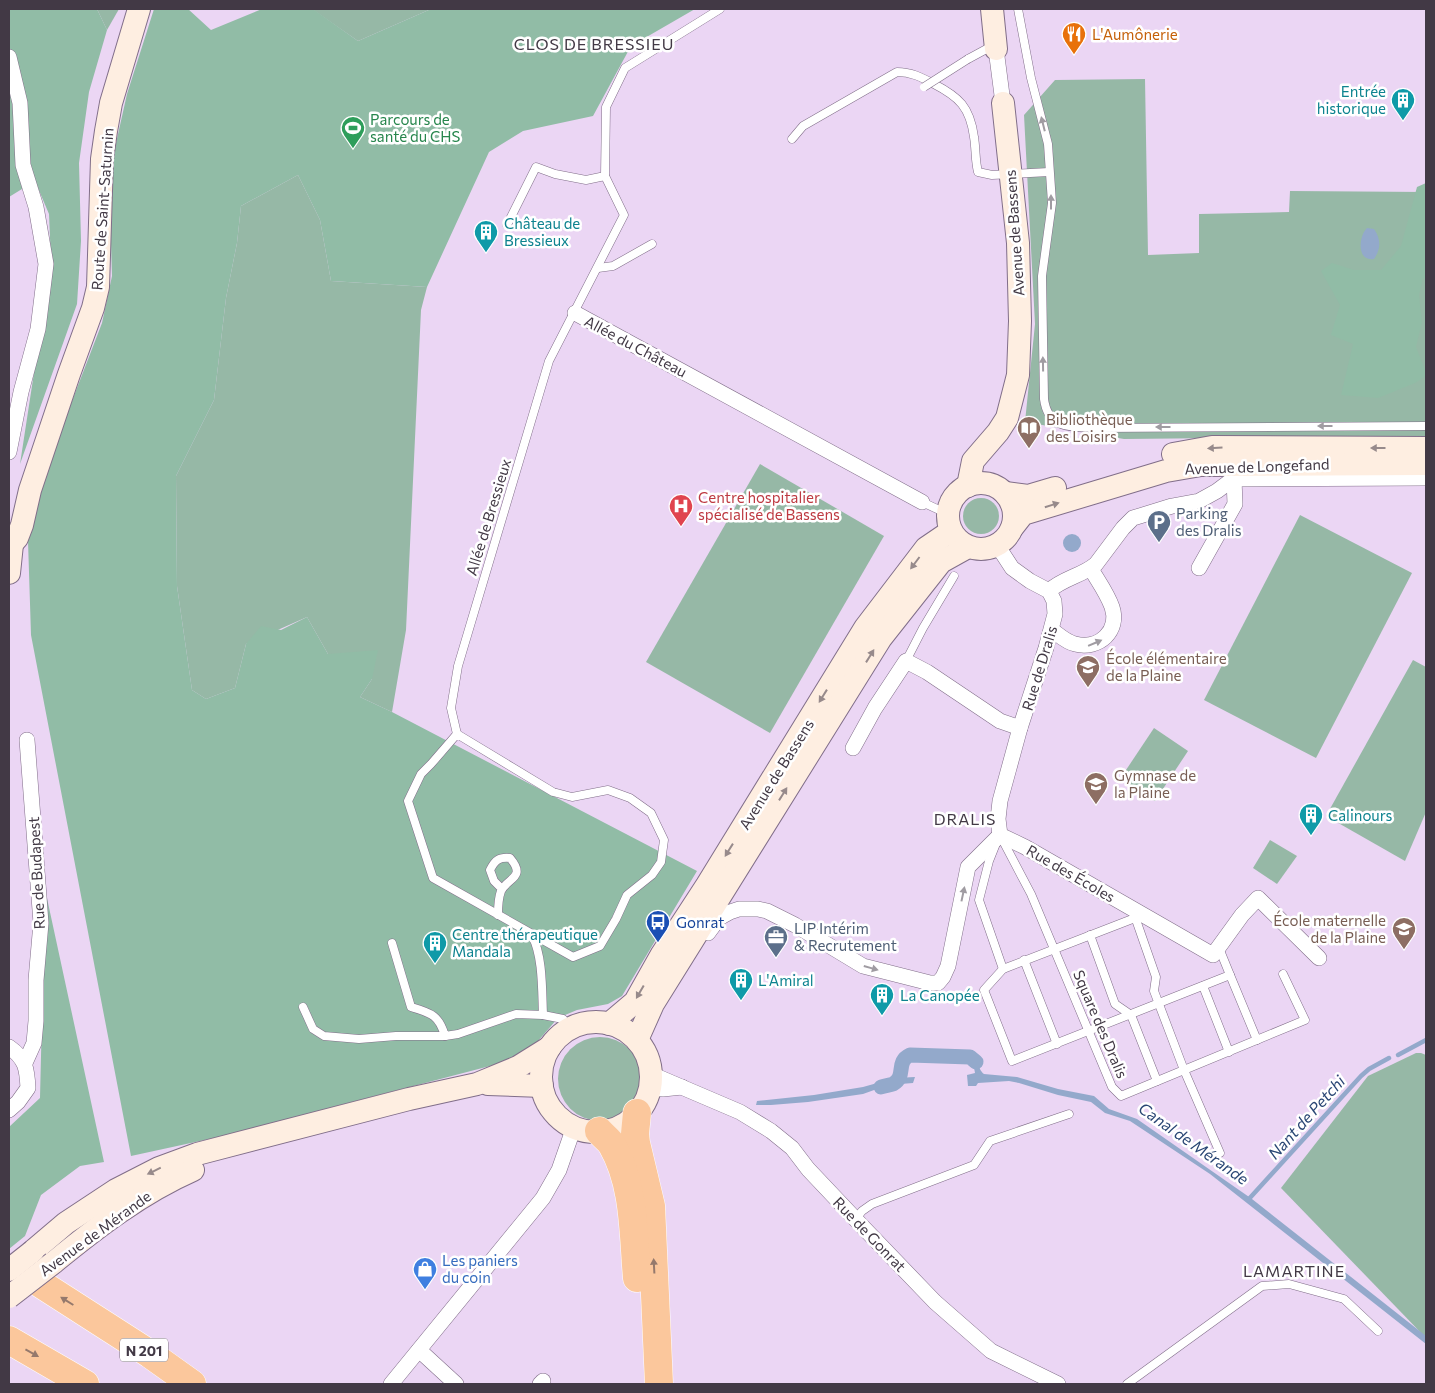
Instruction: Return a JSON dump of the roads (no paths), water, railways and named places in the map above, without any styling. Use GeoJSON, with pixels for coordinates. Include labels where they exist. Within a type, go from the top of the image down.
{"type":"FeatureCollection","features":[{"type":"Feature","properties":{"kind":"highway"},"geometry":{"type":"LineString","coordinates":[[637,1112],[636,1143],[651,1206],[659,1384]]}},
{"type":"Feature","properties":{"kind":"highway"},"geometry":{"type":"LineString","coordinates":[[586,1129],[612,1144],[620,1161],[630,1193],[641,1315],[644,1384]]}},
{"type":"Feature","properties":{"kind":"highway","name":"N 201"},"geometry":{"type":"LineString","coordinates":[[47,1273],[94,1317],[192,1384]]}},
{"type":"Feature","properties":{"kind":"highway"},"geometry":{"type":"LineString","coordinates":[[9,1340],[85,1384]]}},
{"type":"Feature","properties":{"kind":"main road","name":"Route de Saint-Saturnin"},"geometry":{"type":"LineString","coordinates":[[9,572],[10,545],[17,538],[22,525],[30,490],[95,301],[100,264],[102,159],[106,131],[111,103],[139,9]]}},
{"type":"Feature","properties":{"kind":"main road","name":"Avenue de Bassens"},"geometry":{"type":"LineString","coordinates":[[992,9],[996,46]]}},
{"type":"Feature","properties":{"kind":"main road","name":"Avenue de Bassens"},"geometry":{"type":"LineString","coordinates":[[968,486],[972,461],[998,432],[1007,418],[1018,375],[1018,243],[1003,103]]}},
{"type":"Feature","properties":{"kind":"main road","name":"Avenue de Longefand"},"geometry":{"type":"LineString","coordinates":[[998,489],[1028,496],[1167,455],[1212,447],[1426,448]]}},
{"type":"Feature","properties":{"kind":"main road"},"geometry":{"type":"LineString","coordinates":[[984,448],[998,489],[1014,510],[1012,528],[1003,541],[988,548],[978,549],[958,540],[950,523],[953,498],[958,492],[968,486],[980,483],[998,489]]}},
{"type":"Feature","properties":{"kind":"main road","name":"Avenue de Longefand"},"geometry":{"type":"LineString","coordinates":[[1012,528],[1023,514],[1166,470],[1201,465],[1426,464]]}},
{"type":"Feature","properties":{"kind":"main road","name":"Avenue de Bassens"},"geometry":{"type":"LineString","coordinates":[[609,1024],[635,1002],[662,954],[707,885],[865,628],[926,548],[950,523]]}},
{"type":"Feature","properties":{"kind":"main road","name":"Avenue de Bassens"},"geometry":{"type":"LineString","coordinates":[[637,1040],[648,1011],[881,638],[941,562],[968,546]]}},
{"type":"Feature","properties":{"kind":"main road"},"geometry":{"type":"LineString","coordinates":[[596,1022],[609,1024],[624,1030],[637,1040],[645,1053],[650,1081],[645,1101],[627,1122],[614,1128],[586,1129],[562,1120],[552,1110],[542,1086],[541,1072],[544,1059],[550,1047],[559,1036],[570,1028],[596,1022]]}},
{"type":"Feature","properties":{"kind":"main road","name":"Avenue de Mérande"},"geometry":{"type":"LineString","coordinates":[[9,1270],[66,1223],[116,1190],[159,1168],[196,1154],[477,1084],[518,1067],[550,1047]]}},
{"type":"Feature","properties":{"kind":"main road","name":"Avenue de Mérande"},"geometry":{"type":"LineString","coordinates":[[477,1084],[542,1086]]}},
{"type":"Feature","properties":{"kind":"main road","name":"Avenue de Mérande"},"geometry":{"type":"LineString","coordinates":[[9,1297],[47,1273],[127,1206],[167,1182],[267,1137]]}},
{"type":"Feature","properties":{"kind":"street","name":"Avenue de Bassens"},"geometry":{"type":"LineString","coordinates":[[996,46],[1003,103]]}},
{"type":"Feature","properties":{"kind":"street"},"geometry":{"type":"LineString","coordinates":[[9,57],[20,103],[23,165],[36,207],[46,264],[38,330],[21,392],[9,452]]}},
{"type":"Feature","properties":{"kind":"street","name":"Allée du Château"},"geometry":{"type":"LineString","coordinates":[[575,313],[922,502]]}},
{"type":"Feature","properties":{"kind":"street"},"geometry":{"type":"LineString","coordinates":[[997,545],[1012,568],[1030,582],[1049,591],[1056,584],[1091,569],[1133,518],[1172,506],[1199,501],[1234,479],[1426,478]]}},
{"type":"Feature","properties":{"kind":"street"},"geometry":{"type":"LineString","coordinates":[[1199,568],[1235,504],[1234,479]]}},
{"type":"Feature","properties":{"kind":"street"},"geometry":{"type":"LineString","coordinates":[[1052,630],[1072,644],[1088,646],[1109,635],[1114,622],[1112,607],[1091,569]]}},
{"type":"Feature","properties":{"kind":"street","name":"Rue de Dralis"},"geometry":{"type":"LineString","coordinates":[[1020,728],[1052,630],[1055,607],[1049,591]]}},
{"type":"Feature","properties":{"kind":"street"},"geometry":{"type":"LineString","coordinates":[[664,986],[681,974],[719,918],[730,912],[753,908],[767,911],[863,966],[930,983],[938,983],[943,978],[948,966],[968,867],[1000,835],[998,819],[1000,801],[1020,728],[1000,721],[927,672],[906,661],[875,708],[853,748]]}},
{"type":"Feature","properties":{"kind":"street","name":"Rue de Budapest"},"geometry":{"type":"LineString","coordinates":[[9,1110],[18,1102],[28,1088],[25,1063],[34,1043],[36,980],[42,923],[27,740]]}},
{"type":"Feature","properties":{"kind":"street","name":"Rue des Écoles"},"geometry":{"type":"LineString","coordinates":[[1000,835],[1025,847],[1133,913],[1213,955],[1219,948]]}},
{"type":"Feature","properties":{"kind":"street"},"geometry":{"type":"LineString","coordinates":[[1219,948],[1242,915],[1258,898],[1318,958]]}},
{"type":"Feature","properties":{"kind":"street"},"geometry":{"type":"LineString","coordinates":[[9,1047],[25,1063]]}},
{"type":"Feature","properties":{"kind":"street","name":"Rue de Gonrat"},"geometry":{"type":"LineString","coordinates":[[650,1081],[663,1089],[682,1087],[740,1112],[771,1131],[792,1148],[856,1220],[935,1302],[991,1351],[1058,1384]]}},
{"type":"Feature","properties":{"kind":"street"},"geometry":{"type":"LineString","coordinates":[[391,1384],[542,1198],[586,1129]]}},
{"type":"Feature","properties":{"kind":"street"},"geometry":{"type":"LineString","coordinates":[[419,1350],[456,1384]]}},
{"type":"Feature","properties":{"kind":"lane","name":"Allée du Château"},"geometry":{"type":"LineString","coordinates":[[575,313],[624,215],[605,176],[606,107],[625,68],[720,9]]}},
{"type":"Feature","properties":{"kind":"lane"},"geometry":{"type":"LineString","coordinates":[[1018,9],[1031,78],[1048,144],[1052,203],[1042,276],[1044,399],[1047,412],[1051,418],[1057,423],[1068,426],[1097,428],[1150,426],[1426,426]]}},
{"type":"Feature","properties":{"kind":"lane"},"geometry":{"type":"LineString","coordinates":[[924,87],[968,59],[996,46]]}},
{"type":"Feature","properties":{"kind":"lane"},"geometry":{"type":"LineString","coordinates":[[792,139],[803,126],[897,72],[906,72],[917,75],[952,93],[962,103],[975,138],[975,161],[978,172],[992,175],[1049,172]]}},
{"type":"Feature","properties":{"kind":"lane"},"geometry":{"type":"LineString","coordinates":[[507,225],[536,167],[555,174],[586,180],[605,176]]}},
{"type":"Feature","properties":{"kind":"lane"},"geometry":{"type":"LineString","coordinates":[[598,268],[613,266],[652,244]]}},
{"type":"Feature","properties":{"kind":"lane","name":"Allée de Bressieux"},"geometry":{"type":"LineString","coordinates":[[457,734],[451,708],[458,666],[549,361],[575,313]]}},
{"type":"Feature","properties":{"kind":"lane"},"geometry":{"type":"LineString","coordinates":[[922,502],[950,523]]}},
{"type":"Feature","properties":{"kind":"lane"},"geometry":{"type":"LineString","coordinates":[[906,661],[954,576]]}},
{"type":"Feature","properties":{"kind":"lane"},"geometry":{"type":"LineString","coordinates":[[457,734],[554,792],[572,798],[608,790],[630,798],[651,813],[664,840],[660,862],[652,876],[627,895],[616,919],[600,946],[573,958],[498,915],[433,878],[408,801],[421,774],[457,734]]}},
{"type":"Feature","properties":{"kind":"lane"},"geometry":{"type":"LineString","coordinates":[[1000,835],[988,861],[979,900],[1003,969]]}},
{"type":"Feature","properties":{"kind":"lane","name":"Square des Dralis"},"geometry":{"type":"LineString","coordinates":[[1000,835],[1031,894],[1112,1087],[1121,1096],[1305,1020],[1283,974]]}},
{"type":"Feature","properties":{"kind":"lane"},"geometry":{"type":"LineString","coordinates":[[498,915],[498,902],[502,889]]}},
{"type":"Feature","properties":{"kind":"lane"},"geometry":{"type":"LineString","coordinates":[[1220,1153],[1184,1070],[1159,1004],[1154,991],[1156,977],[1133,913],[1090,935],[1003,969],[984,990],[1012,1062],[1089,1032],[1159,1004],[1230,975]]}},
{"type":"Feature","properties":{"kind":"lane"},"geometry":{"type":"LineString","coordinates":[[532,935],[536,943],[541,974],[543,1015]]}},
{"type":"Feature","properties":{"kind":"lane"},"geometry":{"type":"LineString","coordinates":[[1090,935],[1116,1004],[1131,1015],[1157,1081]]}},
{"type":"Feature","properties":{"kind":"lane"},"geometry":{"type":"LineString","coordinates":[[392,943],[411,1007],[433,1014],[442,1025],[445,1036]]}},
{"type":"Feature","properties":{"kind":"lane"},"geometry":{"type":"LineString","coordinates":[[1219,948],[1257,1040]]}},
{"type":"Feature","properties":{"kind":"lane"},"geometry":{"type":"LineString","coordinates":[[1024,960],[1057,1044]]}},
{"type":"Feature","properties":{"kind":"lane"},"geometry":{"type":"LineString","coordinates":[[1203,986],[1229,1052]]}},
{"type":"Feature","properties":{"kind":"lane"},"geometry":{"type":"LineString","coordinates":[[303,1007],[313,1029],[324,1036],[359,1038],[445,1036],[458,1034],[516,1014],[543,1015],[563,1019],[570,1028]]}},
{"type":"Feature","properties":{"kind":"lane"},"geometry":{"type":"LineString","coordinates":[[856,1220],[862,1210],[872,1204],[974,1165],[990,1141],[1069,1114]]}},
{"type":"Feature","properties":{"kind":"lane"},"geometry":{"type":"LineString","coordinates":[[1126,1384],[1262,1286],[1289,1284],[1344,1299],[1378,1330]]}},
{"type":"Feature","properties":{"kind":"water"},"geometry":{"type":"Polygon","coordinates":[[[1367,228],[1374,229],[1379,240],[1379,248],[1374,259],[1364,257],[1362,253],[1362,237],[1367,228]]]}},
{"type":"Feature","properties":{"kind":"water"},"geometry":{"type":"Polygon","coordinates":[[[1072,534],[1078,537],[1081,543],[1078,549],[1072,552],[1066,549],[1063,543],[1066,537],[1072,534]]]}},
{"type":"Feature","properties":{"kind":"water","name":"Canal de Mérande"},"geometry":{"type":"Polygon","coordinates":[[[958,1055],[971,1055],[984,1074],[1017,1077],[1058,1089],[1094,1096],[1109,1109],[1137,1119],[1252,1199],[1426,1336],[1426,1344],[1210,1174],[1130,1121],[1105,1113],[1091,1102],[1058,1095],[1019,1083],[1009,1081],[978,1083],[976,1086],[968,1086],[967,1075],[975,1073],[973,1062],[971,1059],[955,1059],[958,1055]]]}},
{"type":"Feature","properties":{"kind":"water"},"geometry":{"type":"Polygon","coordinates":[[[915,1077],[913,1083],[888,1085],[863,1094],[808,1102],[756,1105],[757,1101],[814,1095],[863,1087],[895,1078],[915,1077]]]}},
{"type":"Feature","properties":{"kind":"waterway","name":"Nant de Petchi"},"geometry":{"type":"LineString","coordinates":[[1398,1055],[1426,1040]]}},
{"type":"Feature","properties":{"kind":"waterway","name":"Canal de Mérande"},"geometry":{"type":"LineString","coordinates":[[881,1087],[897,1081],[903,1061],[910,1055],[970,1057],[976,1062]]}},
{"type":"Feature","properties":{"kind":"waterway","name":"Nant de Petchi"},"geometry":{"type":"LineString","coordinates":[[1248,1200],[1361,1076],[1369,1069],[1389,1058]]}},
{"type":"Feature","properties":{"kind":"place","name":"L'Aumônerie"},"geometry":{"type":"Point","coordinates":[1074,55]}},
{"type":"Feature","properties":{"kind":"place","name":"Entrée historique"},"geometry":{"type":"Point","coordinates":[1403,121]}},
{"type":"Feature","properties":{"kind":"place","name":"Parcours de santé du CHS"},"geometry":{"type":"Point","coordinates":[353,149]}},
{"type":"Feature","properties":{"kind":"place","name":"Château de Bressieux"},"geometry":{"type":"Point","coordinates":[486,253]}},
{"type":"Feature","properties":{"kind":"place","name":"Bibliothèque des Loisirs"},"geometry":{"type":"Point","coordinates":[1029,449]}},
{"type":"Feature","properties":{"kind":"place","name":"Centre hospitalier spécialisé de Bassens"},"geometry":{"type":"Point","coordinates":[681,527]}},
{"type":"Feature","properties":{"kind":"place","name":"Parking des Dralis"},"geometry":{"type":"Point","coordinates":[1159,543]}},
{"type":"Feature","properties":{"kind":"place","name":"École élémentaire de la Plaine"},"geometry":{"type":"Point","coordinates":[1088,688]}},
{"type":"Feature","properties":{"kind":"place","name":"Gymnase de la Plaine"},"geometry":{"type":"Point","coordinates":[1096,805]}},
{"type":"Feature","properties":{"kind":"place","name":"Calinours"},"geometry":{"type":"Point","coordinates":[1311,836]}},
{"type":"Feature","properties":{"kind":"place","name":"Gonrat"},"geometry":{"type":"Point","coordinates":[658,943]}},
{"type":"Feature","properties":{"kind":"place","name":"École maternelle de la Plaine"},"geometry":{"type":"Point","coordinates":[1404,950]}},
{"type":"Feature","properties":{"kind":"place","name":"LIP Intérim & Recrutement"},"geometry":{"type":"Point","coordinates":[776,958]}},
{"type":"Feature","properties":{"kind":"place","name":"Centre thérapeutique Mandala"},"geometry":{"type":"Point","coordinates":[435,964]}},
{"type":"Feature","properties":{"kind":"place","name":"L'Amiral"},"geometry":{"type":"Point","coordinates":[741,1001]}},
{"type":"Feature","properties":{"kind":"place","name":"La Canopée"},"geometry":{"type":"Point","coordinates":[882,1016]}},
{"type":"Feature","properties":{"kind":"place","name":"Les paniers du coin"},"geometry":{"type":"Point","coordinates":[425,1290]}},
{"type":"Feature","properties":{"kind":"district","name":"CLOS DE BRESSIEU"},"geometry":{"type":"Point","coordinates":[594,43]}},
{"type":"Feature","properties":{"kind":"district","name":"DRALIS"},"geometry":{"type":"Point","coordinates":[965,818]}},
{"type":"Feature","properties":{"kind":"district","name":"LAMARTINE"},"geometry":{"type":"Point","coordinates":[1294,1270]}}]}
